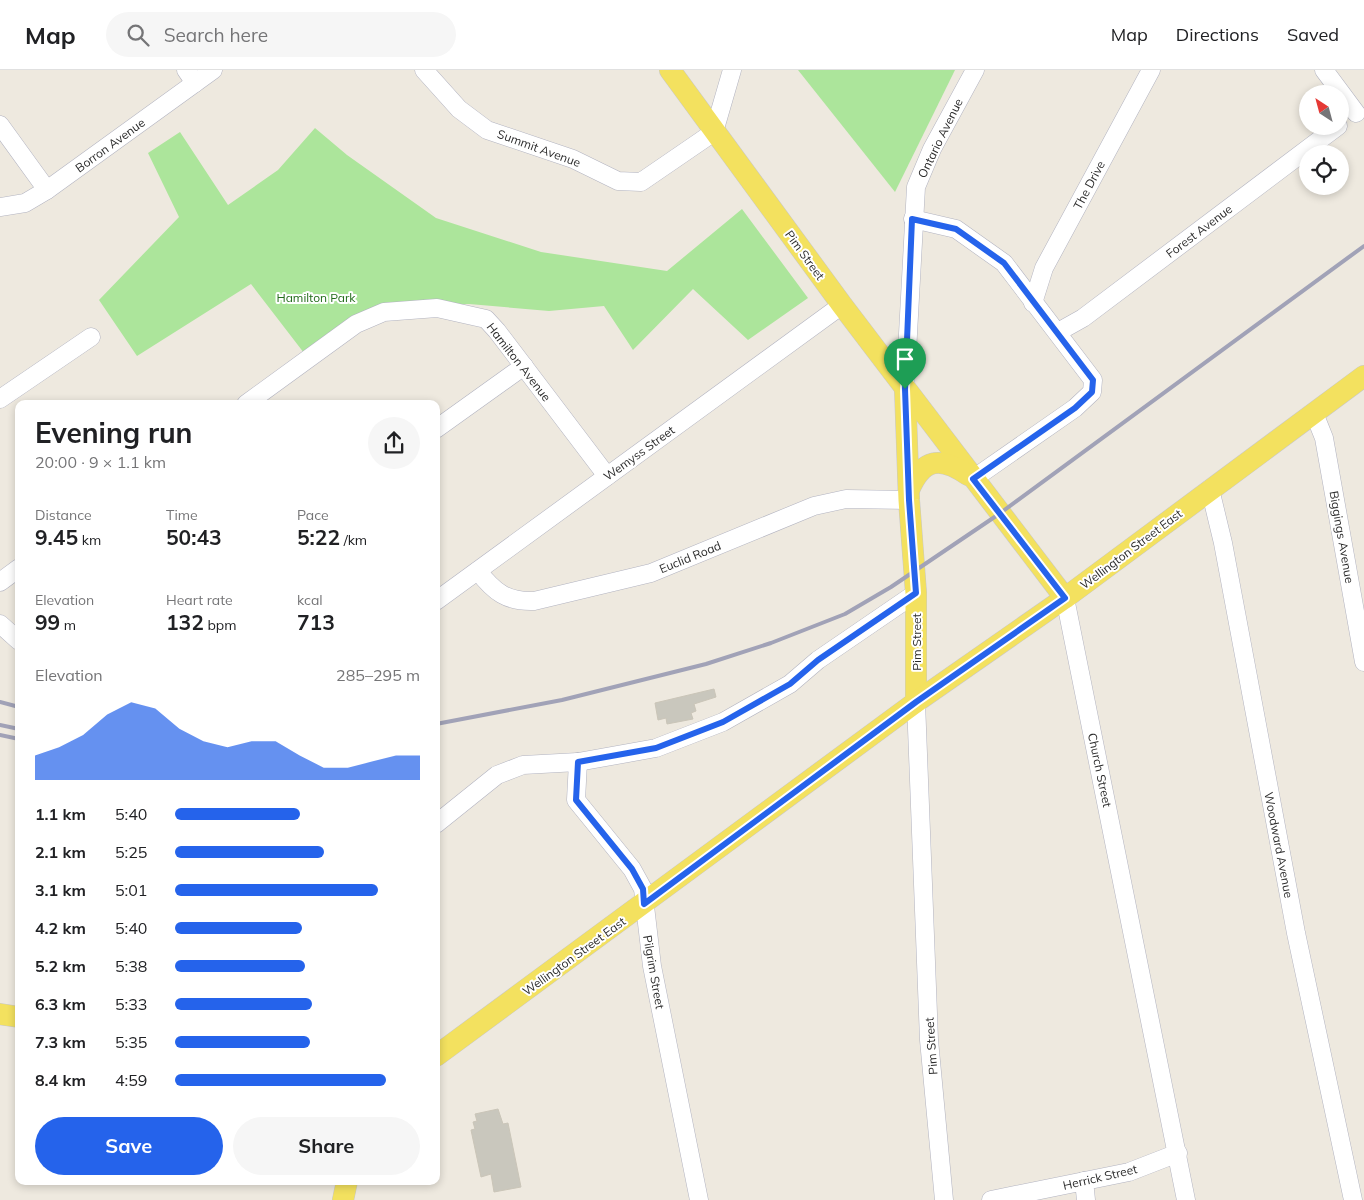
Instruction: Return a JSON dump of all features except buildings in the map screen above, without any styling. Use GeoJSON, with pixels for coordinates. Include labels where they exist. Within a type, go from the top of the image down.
{"type":"FeatureCollection","features":[{"type":"Feature","properties":{"kind":"main road","name":"Pim Street"},"geometry":{"type":"LineString","coordinates":[[670,70],[905,389],[909,496],[916,593],[916,702]]}},
{"type":"Feature","properties":{"kind":"main road","name":"Wellington Street East"},"geometry":{"type":"LineString","coordinates":[[440,1053],[916,702],[1065,598],[1364,376]]}},
{"type":"Feature","properties":{"kind":"main road","name":"Church Street"},"geometry":{"type":"LineString","coordinates":[[905,389],[1065,598]]}},
{"type":"Feature","properties":{"kind":"main road"},"geometry":{"type":"LineString","coordinates":[[909,496],[916,475],[925,466],[939,462],[954,466],[973,479]]}},
{"type":"Feature","properties":{"kind":"main road"},"geometry":{"type":"LineString","coordinates":[[0,1014],[15,1016]]}},
{"type":"Feature","properties":{"kind":"main road"},"geometry":{"type":"LineString","coordinates":[[343,1200],[346,1185]]}},
{"type":"Feature","properties":{"kind":"street","name":"Borron Avenue"},"geometry":{"type":"LineString","coordinates":[[0,207],[25,203],[47,190],[190,77],[213,70]]}},
{"type":"Feature","properties":{"kind":"street","name":"Summit Avenue"},"geometry":{"type":"LineString","coordinates":[[424,70],[459,110],[487,130],[573,159],[618,181],[641,182],[714,132]]}},
{"type":"Feature","properties":{"kind":"street"},"geometry":{"type":"LineString","coordinates":[[714,132],[732,70]]}},
{"type":"Feature","properties":{"kind":"street","name":"Ontario Avenue"},"geometry":{"type":"LineString","coordinates":[[905,389],[912,219],[916,187],[932,149],[975,70]]}},
{"type":"Feature","properties":{"kind":"street","name":"The Drive"},"geometry":{"type":"LineString","coordinates":[[1033,303],[1044,268],[1151,70]]}},
{"type":"Feature","properties":{"kind":"street"},"geometry":{"type":"LineString","coordinates":[[1324,70],[1360,110]]}},
{"type":"Feature","properties":{"kind":"street","name":"Forest Avenue"},"geometry":{"type":"LineString","coordinates":[[1349,118],[1360,110]]}},
{"type":"Feature","properties":{"kind":"street"},"geometry":{"type":"LineString","coordinates":[[0,125],[47,190]]}},
{"type":"Feature","properties":{"kind":"street","name":"Forest Avenue"},"geometry":{"type":"LineString","coordinates":[[1058,332],[1083,318],[1326,135]]}},
{"type":"Feature","properties":{"kind":"street"},"geometry":{"type":"LineString","coordinates":[[912,219],[956,229],[1004,263],[1093,380],[1092,392],[1075,408],[973,479]]}},
{"type":"Feature","properties":{"kind":"street","name":"Wemyss Street"},"geometry":{"type":"LineString","coordinates":[[440,598],[842,304]]}},
{"type":"Feature","properties":{"kind":"street","name":"Hamilton Avenue"},"geometry":{"type":"LineString","coordinates":[[252,400],[356,324],[384,312],[437,308],[486,319],[607,476]]}},
{"type":"Feature","properties":{"kind":"street"},"geometry":{"type":"LineString","coordinates":[[0,400],[91,337]]}},
{"type":"Feature","properties":{"kind":"street"},"geometry":{"type":"LineString","coordinates":[[440,426],[524,366]]}},
{"type":"Feature","properties":{"kind":"street","name":"Biggings Avenue"},"geometry":{"type":"LineString","coordinates":[[1314,413],[1324,438],[1364,662]]}},
{"type":"Feature","properties":{"kind":"street","name":"Woodward Avenue"},"geometry":{"type":"LineString","coordinates":[[1210,489],[1223,542],[1296,932],[1353,1200]]}},
{"type":"Feature","properties":{"kind":"street","name":"Euclid Road"},"geometry":{"type":"LineString","coordinates":[[478,571],[486,582],[500,594],[516,602],[534,601],[650,573],[814,506],[846,499],[909,496]]}},
{"type":"Feature","properties":{"kind":"street"},"geometry":{"type":"LineString","coordinates":[[0,582],[15,571]]}},
{"type":"Feature","properties":{"kind":"street"},"geometry":{"type":"LineString","coordinates":[[440,821],[498,776],[523,765],[578,762],[656,748],[723,722],[790,684],[818,660],[916,593]]}},
{"type":"Feature","properties":{"kind":"street","name":"Church Street"},"geometry":{"type":"LineString","coordinates":[[1065,598],[1186,1200]]}},
{"type":"Feature","properties":{"kind":"street"},"geometry":{"type":"LineString","coordinates":[[0,624],[15,638]]}},
{"type":"Feature","properties":{"kind":"street","name":"Pim Street"},"geometry":{"type":"LineString","coordinates":[[916,702],[929,1040],[944,1200]]}},
{"type":"Feature","properties":{"kind":"street","name":"Pilgrim Street"},"geometry":{"type":"LineString","coordinates":[[578,762],[576,800],[632,869],[643,889],[652,966],[699,1200]]}},
{"type":"Feature","properties":{"kind":"street","name":"Herrick Street"},"geometry":{"type":"LineString","coordinates":[[990,1200],[1129,1172],[1178,1153]]}},
{"type":"Feature","properties":{"kind":"street"},"geometry":{"type":"LineString","coordinates":[[1084,1181],[1086,1200]]}},
{"type":"Feature","properties":{"kind":"green space"},"geometry":{"type":"Polygon","coordinates":[[[798,70],[955,70],[895,192],[798,70]]]}},
{"type":"Feature","properties":{"kind":"green space","name":"Hamilton Park"},"geometry":{"type":"Polygon","coordinates":[[[315,128],[347,155],[436,218],[541,252],[667,271],[742,209],[808,298],[748,340],[693,289],[633,350],[604,306],[549,311],[469,304],[374,308],[304,353],[251,284],[137,356],[99,300],[179,217],[148,153],[180,132],[228,205],[278,170],[315,128]]]}},
{"type":"Feature","properties":{"kind":"railway"},"geometry":{"type":"LineString","coordinates":[[440,723],[562,700],[706,664],[771,643],[845,614],[891,587],[999,514],[1364,246]]}},
{"type":"Feature","properties":{"kind":"railway"},"geometry":{"type":"LineString","coordinates":[[0,702],[15,706]]}},
{"type":"Feature","properties":{"kind":"railway"},"geometry":{"type":"LineString","coordinates":[[0,725],[15,728]]}},
{"type":"Feature","properties":{"kind":"railway"},"geometry":{"type":"LineString","coordinates":[[0,735],[15,738]]}},
{"type":"Feature","properties":{"kind":"route"},"geometry":{"type":"LineString","coordinates":[[912,219],[956,229],[1004,263],[1093,380],[1092,392],[1075,408],[973,479],[1065,598],[916,702],[644,904],[643,889],[632,869],[576,800],[578,762],[656,748],[723,722],[790,684],[818,660],[916,593],[909,500],[905,389],[912,219]]}}]}
